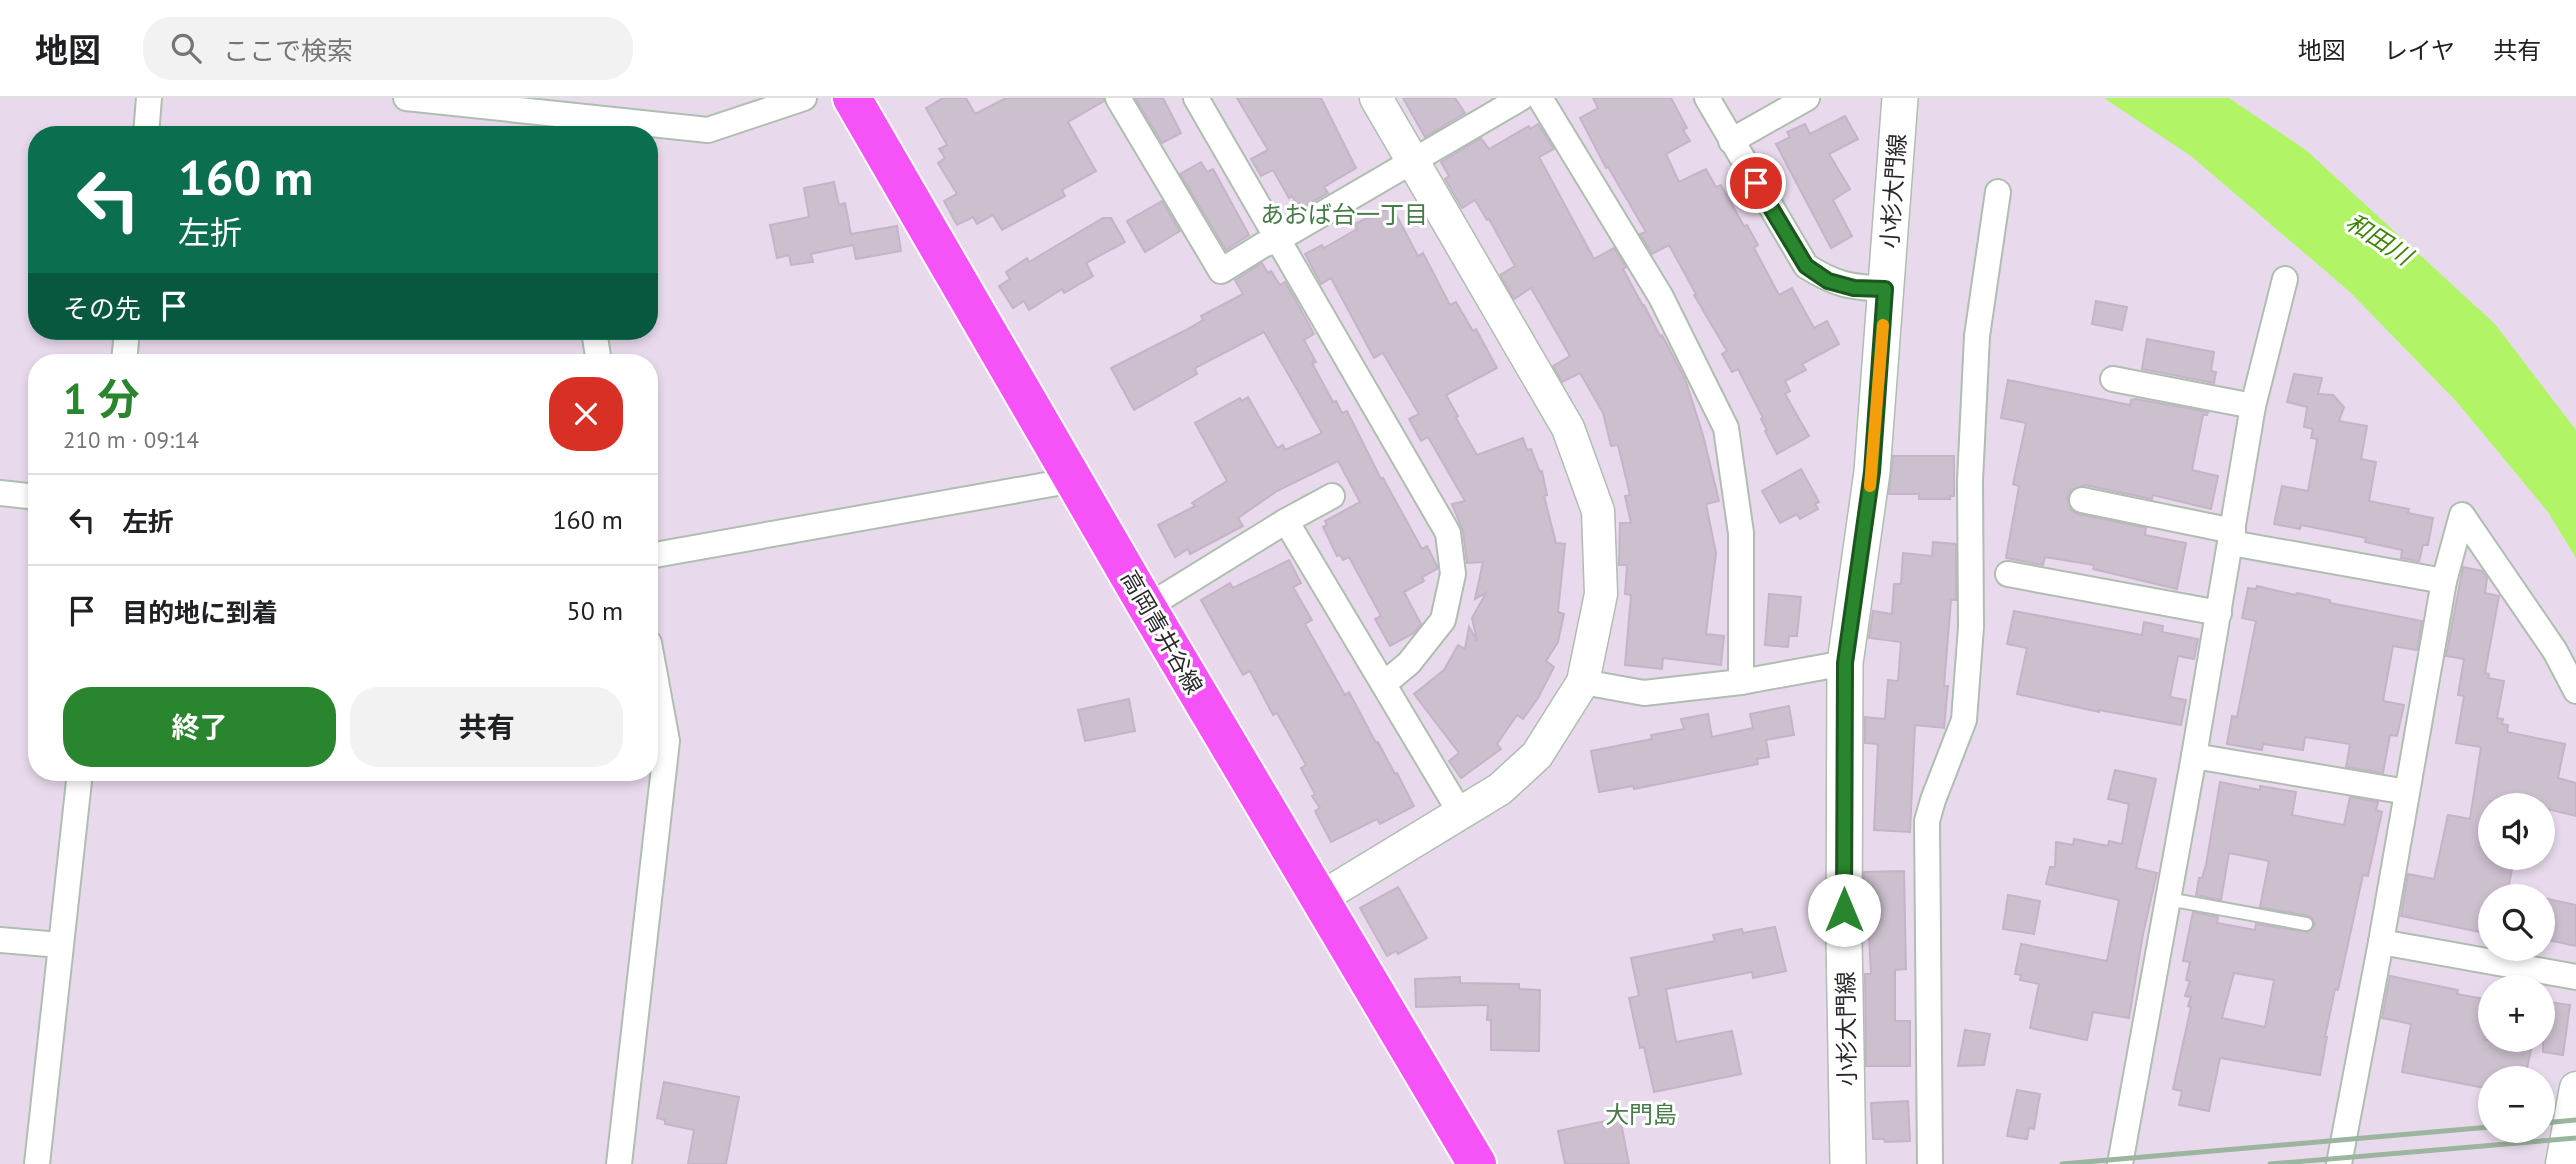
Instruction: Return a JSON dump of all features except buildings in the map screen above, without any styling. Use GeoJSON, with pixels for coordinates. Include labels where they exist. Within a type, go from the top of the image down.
{"type":"FeatureCollection","features":[{"type":"Feature","properties":{"kind":"main road","name":"高岡青井谷線"},"geometry":{"type":"LineString","coordinates":[[852,98],[1147,607],[1478,1164]]}},
{"type":"Feature","properties":{"kind":"main road","name":"小杉大門線"},"geometry":{"type":"LineString","coordinates":[[1848,1164],[1844,938],[1845,663],[1872,472],[1900,98]]}},
{"type":"Feature","properties":{"kind":"street"},"geometry":{"type":"LineString","coordinates":[[147,126],[149,98]]}},
{"type":"Feature","properties":{"kind":"street"},"geometry":{"type":"LineString","coordinates":[[405,98],[557,125],[587,126]]}},
{"type":"Feature","properties":{"kind":"street"},"geometry":{"type":"LineString","coordinates":[[658,128],[708,130],[804,98]]}},
{"type":"Feature","properties":{"kind":"street"},"geometry":{"type":"LineString","coordinates":[[1118,98],[1222,271],[1521,98]]}},
{"type":"Feature","properties":{"kind":"street"},"geometry":{"type":"LineString","coordinates":[[1196,98],[1448,533],[1453,574],[1443,621],[1409,663],[1385,683]]}},
{"type":"Feature","properties":{"kind":"street"},"geometry":{"type":"LineString","coordinates":[[1319,899],[1500,789],[1536,755],[1583,682],[1601,594],[1598,511],[1568,428],[1376,98]]}},
{"type":"Feature","properties":{"kind":"street"},"geometry":{"type":"LineString","coordinates":[[1540,98],[1661,297],[1727,428],[1741,533],[1741,682]]}},
{"type":"Feature","properties":{"kind":"street"},"geometry":{"type":"LineString","coordinates":[[1707,98],[1806,266],[1828,281],[1854,288],[1885,289]]}},
{"type":"Feature","properties":{"kind":"street"},"geometry":{"type":"LineString","coordinates":[[1731,141],[1807,98]]}},
{"type":"Feature","properties":{"kind":"street"},"geometry":{"type":"LineString","coordinates":[[1930,1164],[1927,821],[1964,720],[1970,627],[1970,481],[1976,336],[1998,192]]}},
{"type":"Feature","properties":{"kind":"street"},"geometry":{"type":"LineString","coordinates":[[2120,1164],[2194,756],[2253,406],[2285,279]]}},
{"type":"Feature","properties":{"kind":"street"},"geometry":{"type":"LineString","coordinates":[[2113,379],[2253,406]]}},
{"type":"Feature","properties":{"kind":"street"},"geometry":{"type":"LineString","coordinates":[[658,554],[1074,480]]}},
{"type":"Feature","properties":{"kind":"street"},"geometry":{"type":"LineString","coordinates":[[0,493],[28,495]]}},
{"type":"Feature","properties":{"kind":"street"},"geometry":{"type":"LineString","coordinates":[[1147,607],[1286,521],[1332,496]]}},
{"type":"Feature","properties":{"kind":"street"},"geometry":{"type":"LineString","coordinates":[[2082,500],[2232,537],[2444,581]]}},
{"type":"Feature","properties":{"kind":"street"},"geometry":{"type":"LineString","coordinates":[[2339,1164],[2444,581],[2462,515],[2555,651],[2576,691]]}},
{"type":"Feature","properties":{"kind":"street"},"geometry":{"type":"LineString","coordinates":[[1286,521],[1461,814]]}},
{"type":"Feature","properties":{"kind":"street"},"geometry":{"type":"LineString","coordinates":[[2008,574],[2219,613]]}},
{"type":"Feature","properties":{"kind":"street"},"geometry":{"type":"LineString","coordinates":[[1583,682],[1644,693],[1741,682],[1845,663]]}},
{"type":"Feature","properties":{"kind":"street"},"geometry":{"type":"LineString","coordinates":[[620,1164],[667,741],[658,692]]}},
{"type":"Feature","properties":{"kind":"street"},"geometry":{"type":"LineString","coordinates":[[2194,756],[2407,792]]}},
{"type":"Feature","properties":{"kind":"street"},"geometry":{"type":"LineString","coordinates":[[37,1164],[78,781]]}},
{"type":"Feature","properties":{"kind":"street"},"geometry":{"type":"LineString","coordinates":[[0,940],[60,945]]}},
{"type":"Feature","properties":{"kind":"street"},"geometry":{"type":"LineString","coordinates":[[2381,942],[2576,977]]}},
{"type":"Feature","properties":{"kind":"street"},"geometry":{"type":"LineString","coordinates":[[2562,1164],[2576,1088]]}},
{"type":"Feature","properties":{"kind":"lane"},"geometry":{"type":"LineString","coordinates":[[2168,899],[2306,924]]}},
{"type":"Feature","properties":{"kind":"water","name":"和田川"},"geometry":{"type":"Polygon","coordinates":[[[2104,98],[2229,98],[2306,150],[2495,324],[2576,430],[2576,558],[2548,512],[2456,401],[2349,291],[2191,156],[2104,98]]]}},
{"type":"Feature","properties":{"kind":"railway"},"geometry":{"type":"LineString","coordinates":[[2555,1122],[2576,1120]]}},
{"type":"Feature","properties":{"kind":"railway"},"geometry":{"type":"LineString","coordinates":[[2062,1164],[2478,1128]]}},
{"type":"Feature","properties":{"kind":"railway"},"geometry":{"type":"LineString","coordinates":[[2270,1164],[2576,1138]]}},
{"type":"Feature","properties":{"kind":"slow traffic"},"geometry":{"type":"LineString","coordinates":[[1870,486],[1883,325]]}},
{"type":"Feature","properties":{"kind":"district","name":"あおば台一丁目"},"geometry":{"type":"Point","coordinates":[1344,214]}},
{"type":"Feature","properties":{"kind":"district","name":"大門島"},"geometry":{"type":"Point","coordinates":[1641,1114]}},
{"type":"Feature","properties":{"kind":"route"},"geometry":{"type":"LineString","coordinates":[[1756,183],[1806,266],[1828,281],[1854,288],[1885,289],[1872,472],[1845,663],[1844,910]]}}]}
